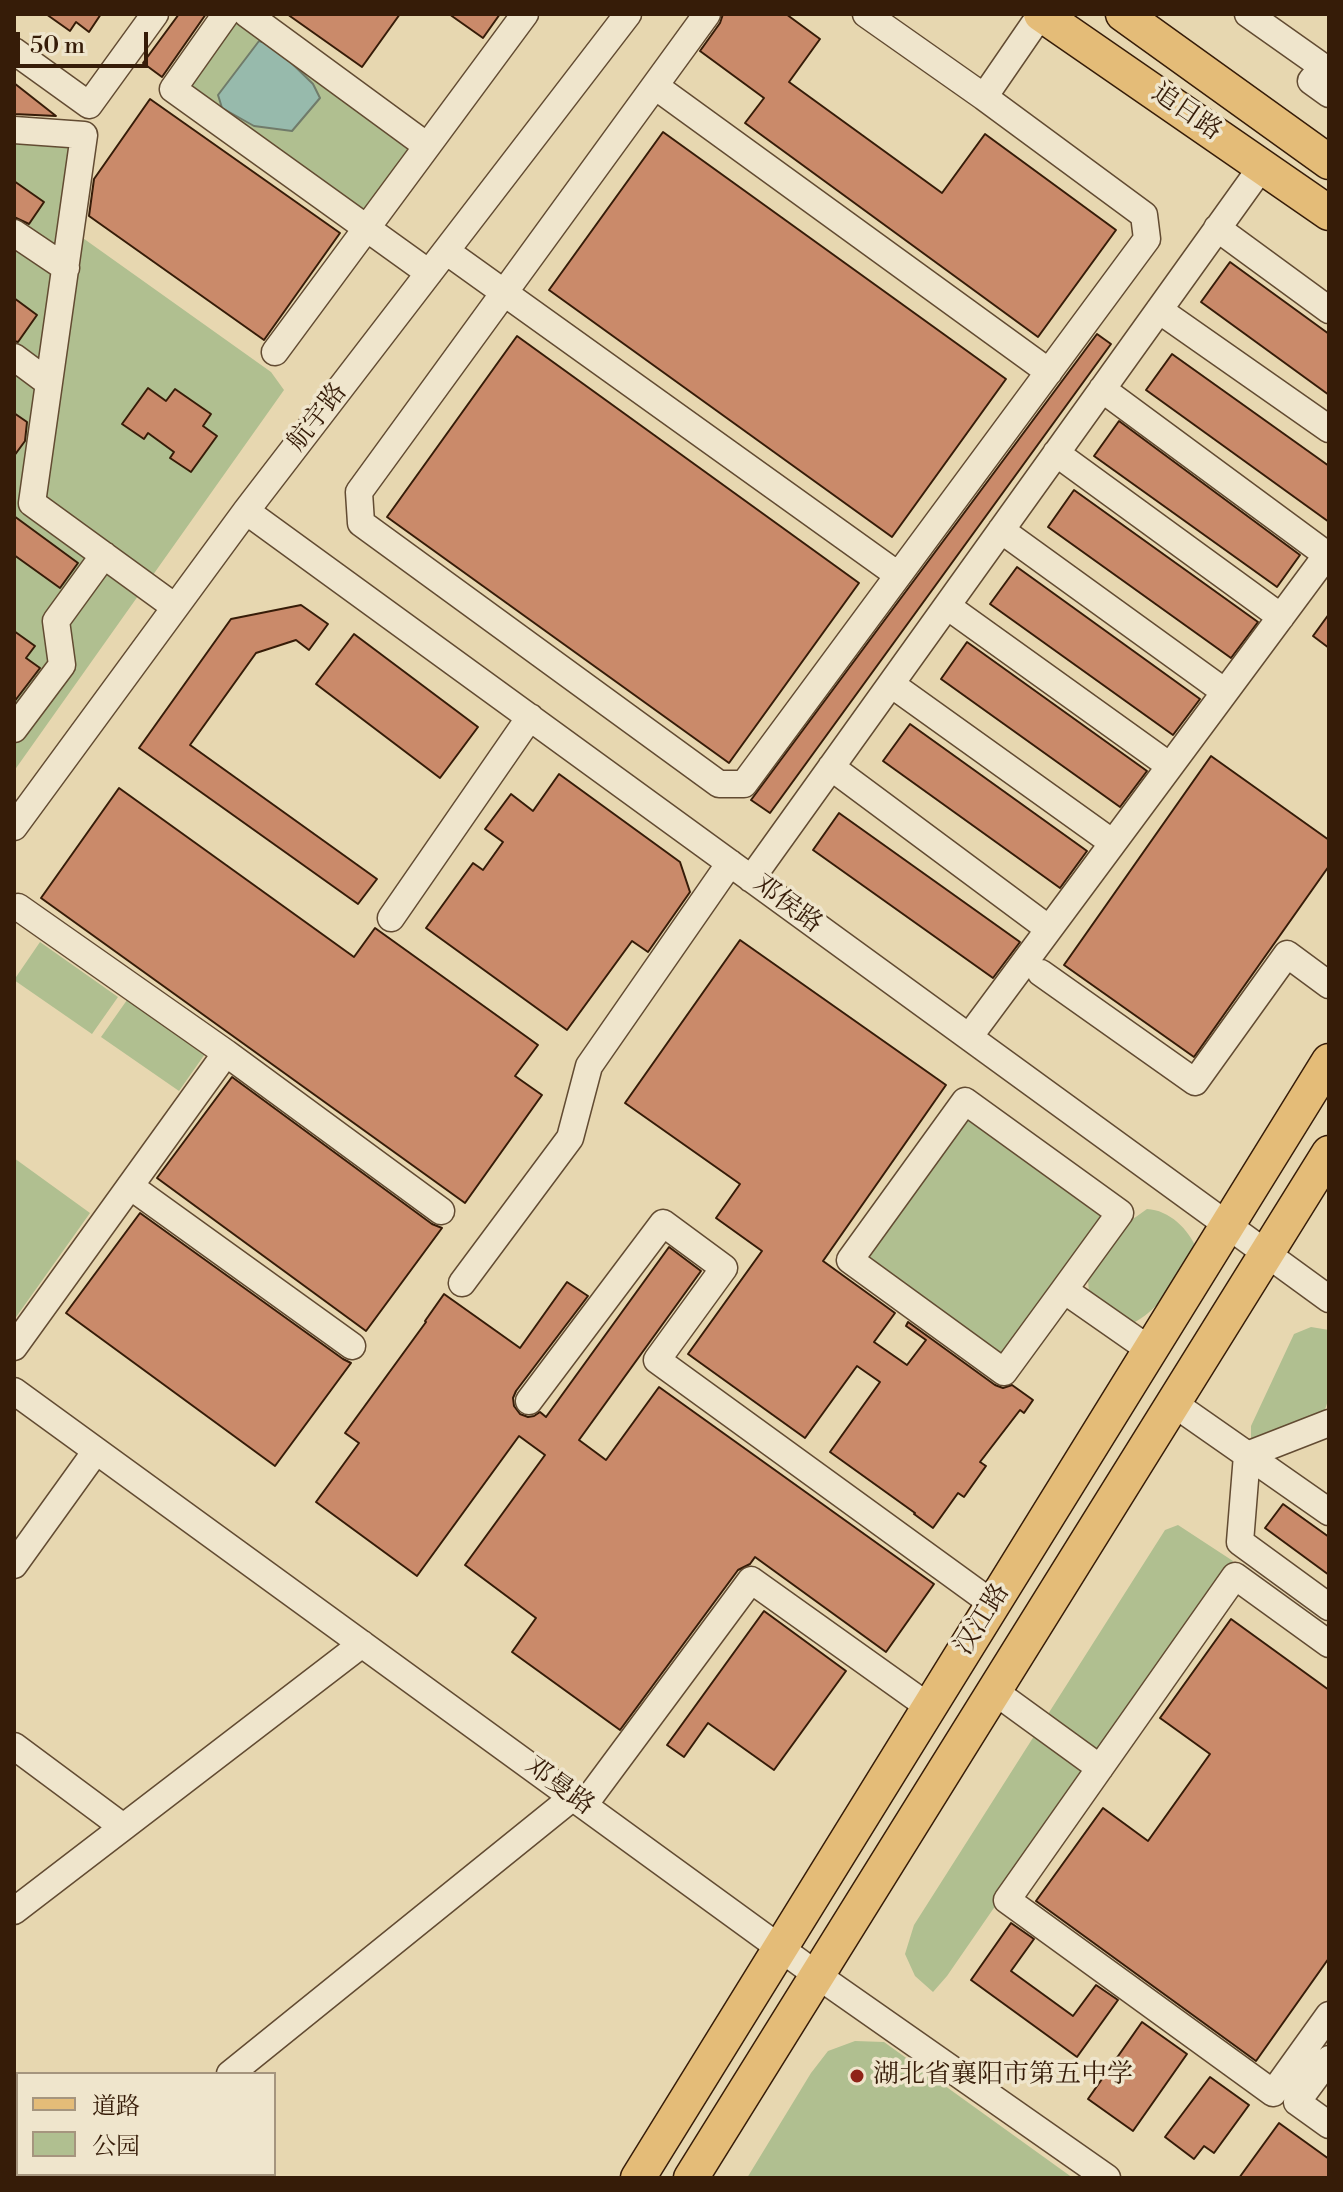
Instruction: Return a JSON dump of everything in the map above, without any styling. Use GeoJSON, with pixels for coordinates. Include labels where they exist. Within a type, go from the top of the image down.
{"type":"FeatureCollection","features":[{"type":"Feature","properties":{"kind":"main road","name":"追日路"},"geometry":{"type":"LineString","coordinates":[[1041,14],[1329,213]]}},
{"type":"Feature","properties":{"kind":"main road","name":"追日路"},"geometry":{"type":"LineString","coordinates":[[1123,14],[1329,162]]}},
{"type":"Feature","properties":{"kind":"main road","name":"汉江路"},"geometry":{"type":"LineString","coordinates":[[638,2178],[1329,1061]]}},
{"type":"Feature","properties":{"kind":"main road","name":"汉江路"},"geometry":{"type":"LineString","coordinates":[[691,2178],[1329,1153]]}},
{"type":"Feature","properties":{"kind":"street"},"geometry":{"type":"LineString","coordinates":[[14,51],[89,105],[155,14]]}},
{"type":"Feature","properties":{"kind":"street"},"geometry":{"type":"LineString","coordinates":[[226,14],[173,89],[429,273]]}},
{"type":"Feature","properties":{"kind":"street"},"geometry":{"type":"LineString","coordinates":[[247,14],[427,146]]}},
{"type":"Feature","properties":{"kind":"street"},"geometry":{"type":"LineString","coordinates":[[275,352],[525,14]]}},
{"type":"Feature","properties":{"kind":"street","name":"航宇路"},"geometry":{"type":"LineString","coordinates":[[14,827],[246,511],[628,14]]}},
{"type":"Feature","properties":{"kind":"street"},"geometry":{"type":"LineString","coordinates":[[707,14],[359,492],[361,523],[719,784],[744,784],[1147,239],[1144,215],[866,14]]}},
{"type":"Feature","properties":{"kind":"street"},"geometry":{"type":"LineString","coordinates":[[984,97],[1041,14]]}},
{"type":"Feature","properties":{"kind":"street"},"geometry":{"type":"LineString","coordinates":[[1248,14],[1323,67],[1311,81],[1329,94]]}},
{"type":"Feature","properties":{"kind":"street"},"geometry":{"type":"LineString","coordinates":[[655,86],[1049,372]]}},
{"type":"Feature","properties":{"kind":"street"},"geometry":{"type":"LineString","coordinates":[[14,130],[84,135],[49,383],[23,497],[175,607]]}},
{"type":"Feature","properties":{"kind":"street"},"geometry":{"type":"LineString","coordinates":[[462,1283],[570,1138],[589,1066],[741,871],[831,767],[1263,165]]}},
{"type":"Feature","properties":{"kind":"street"},"geometry":{"type":"LineString","coordinates":[[1217,228],[1329,310]]}},
{"type":"Feature","properties":{"kind":"street"},"geometry":{"type":"LineString","coordinates":[[14,233],[66,268]]}},
{"type":"Feature","properties":{"kind":"street"},"geometry":{"type":"LineString","coordinates":[[446,251],[898,575]]}},
{"type":"Feature","properties":{"kind":"street"},"geometry":{"type":"LineString","coordinates":[[1159,310],[1329,429]]}},
{"type":"Feature","properties":{"kind":"street"},"geometry":{"type":"LineString","coordinates":[[14,357],[49,383]]}},
{"type":"Feature","properties":{"kind":"street"},"geometry":{"type":"LineString","coordinates":[[969,1037],[1328,554],[1102,389]]}},
{"type":"Feature","properties":{"kind":"street"},"geometry":{"type":"LineString","coordinates":[[1056,453],[1281,617]]}},
{"type":"Feature","properties":{"kind":"street","name":"邓侯路"},"geometry":{"type":"LineString","coordinates":[[246,511],[1329,1299]]}},
{"type":"Feature","properties":{"kind":"street"},"geometry":{"type":"LineString","coordinates":[[1001,530],[1225,692]]}},
{"type":"Feature","properties":{"kind":"street"},"geometry":{"type":"LineString","coordinates":[[14,729],[62,665],[56,621],[104,555]]}},
{"type":"Feature","properties":{"kind":"street"},"geometry":{"type":"LineString","coordinates":[[947,606],[1170,766]]}},
{"type":"Feature","properties":{"kind":"street"},"geometry":{"type":"LineString","coordinates":[[891,684],[1113,843]]}},
{"type":"Feature","properties":{"kind":"street"},"geometry":{"type":"LineString","coordinates":[[391,918],[530,717]]}},
{"type":"Feature","properties":{"kind":"street"},"geometry":{"type":"LineString","coordinates":[[831,767],[1049,929]]}},
{"type":"Feature","properties":{"kind":"street"},"geometry":{"type":"LineString","coordinates":[[18,907],[226,1053],[441,1211]]}},
{"type":"Feature","properties":{"kind":"street"},"geometry":{"type":"LineString","coordinates":[[1041,973],[1195,1082],[1287,954],[1329,985]]}},
{"type":"Feature","properties":{"kind":"street"},"geometry":{"type":"LineString","coordinates":[[14,1347],[226,1053]]}},
{"type":"Feature","properties":{"kind":"street"},"geometry":{"type":"LineString","coordinates":[[965,1101],[1120,1213],[1064,1290],[1004,1372],[850,1260],[965,1101]]}},
{"type":"Feature","properties":{"kind":"street"},"geometry":{"type":"LineString","coordinates":[[130,1186],[352,1346]]}},
{"type":"Feature","properties":{"kind":"street"},"geometry":{"type":"LineString","coordinates":[[529,1401],[663,1223],[724,1268],[657,1360],[993,1604]]}},
{"type":"Feature","properties":{"kind":"street"},"geometry":{"type":"LineString","coordinates":[[1064,1290],[1150,1350]]}},
{"type":"Feature","properties":{"kind":"street","name":"邓曼路"},"geometry":{"type":"LineString","coordinates":[[14,1391],[817,1975],[1107,2178]]}},
{"type":"Feature","properties":{"kind":"street"},"geometry":{"type":"LineString","coordinates":[[1173,1403],[1329,1512]]}},
{"type":"Feature","properties":{"kind":"street"},"geometry":{"type":"LineString","coordinates":[[1247,1455],[1329,1423]]}},
{"type":"Feature","properties":{"kind":"street"},"geometry":{"type":"LineString","coordinates":[[14,1565],[96,1451]]}},
{"type":"Feature","properties":{"kind":"street"},"geometry":{"type":"LineString","coordinates":[[1247,1455],[1240,1542],[1329,1607]]}},
{"type":"Feature","properties":{"kind":"street"},"geometry":{"type":"LineString","coordinates":[[1329,1644],[1235,1576],[1007,1900],[1273,2093],[1329,2015]]}},
{"type":"Feature","properties":{"kind":"street"},"geometry":{"type":"LineString","coordinates":[[233,2072],[578,1801],[751,1580],[929,1707]]}},
{"type":"Feature","properties":{"kind":"street"},"geometry":{"type":"LineString","coordinates":[[14,1911],[362,1644]]}},
{"type":"Feature","properties":{"kind":"street"},"geometry":{"type":"LineString","coordinates":[[994,1691],[1100,1768]]}},
{"type":"Feature","properties":{"kind":"street"},"geometry":{"type":"LineString","coordinates":[[14,1746],[123,1827]]}},
{"type":"Feature","properties":{"kind":"street"},"geometry":{"type":"LineString","coordinates":[[1329,2059],[1297,2102],[1329,2125]]}},
{"type":"Feature","properties":{"kind":"green space"},"geometry":{"type":"Polygon","coordinates":[[[226,14],[427,146],[367,228],[173,89],[226,14]]]}},
{"type":"Feature","properties":{"kind":"green space"},"geometry":{"type":"Polygon","coordinates":[[[14,144],[68,146],[74,151],[66,226],[271,372],[284,390],[14,771],[14,144]]]}},
{"type":"Feature","properties":{"kind":"green space"},"geometry":{"type":"Polygon","coordinates":[[[40,942],[118,997],[92,1034],[14,980],[40,942]]]}},
{"type":"Feature","properties":{"kind":"green space"},"geometry":{"type":"Polygon","coordinates":[[[127,1000],[205,1054],[179,1091],[101,1037],[127,1000]]]}},
{"type":"Feature","properties":{"kind":"green space"},"geometry":{"type":"Polygon","coordinates":[[[965,1101],[1120,1213],[1004,1372],[850,1260],[965,1101]]]}},
{"type":"Feature","properties":{"kind":"green space"},"geometry":{"type":"Polygon","coordinates":[[[14,1158],[90,1213],[14,1320],[14,1158]]]}},
{"type":"Feature","properties":{"kind":"green space"},"geometry":{"type":"Polygon","coordinates":[[[1147,1209],[1163,1213],[1177,1222],[1197,1250],[1159,1302],[1129,1325],[1089,1293],[1088,1279],[1133,1219],[1147,1209]]]}},
{"type":"Feature","properties":{"kind":"green space"},"geometry":{"type":"Polygon","coordinates":[[[1311,1327],[1329,1330],[1329,1397],[1324,1413],[1251,1439],[1251,1426],[1294,1334],[1311,1327]]]}},
{"type":"Feature","properties":{"kind":"green space"},"geometry":{"type":"Polygon","coordinates":[[[1178,1525],[1233,1561],[933,1992],[915,1976],[905,1954],[914,1925],[1165,1530],[1178,1525]]]}},
{"type":"Feature","properties":{"kind":"green space","name":"湖北省襄阳市第五中学"},"geometry":{"type":"Polygon","coordinates":[[[855,2041],[884,2042],[1073,2178],[747,2178],[811,2073],[828,2051],[855,2041]]]}},
{"type":"Feature","properties":{"kind":"shaded area"},"geometry":{"type":"Polygon","coordinates":[[[259,41],[273,45],[313,84],[320,98],[292,131],[254,126],[222,108],[218,95],[259,41]]]}},
{"type":"Feature","properties":{"kind":"building"},"geometry":{"type":"Polygon","coordinates":[[[46,14],[101,14],[89,32],[76,22],[70,31],[46,14]]]}},
{"type":"Feature","properties":{"kind":"building"},"geometry":{"type":"Polygon","coordinates":[[[179,14],[206,14],[162,77],[143,63],[179,14]]]}},
{"type":"Feature","properties":{"kind":"building"},"geometry":{"type":"Polygon","coordinates":[[[287,14],[400,14],[362,67],[287,14]]]}},
{"type":"Feature","properties":{"kind":"building"},"geometry":{"type":"Polygon","coordinates":[[[449,14],[500,14],[483,38],[449,14]]]}},
{"type":"Feature","properties":{"kind":"building"},"geometry":{"type":"Polygon","coordinates":[[[723,14],[786,14],[820,39],[789,82],[942,193],[985,134],[1116,230],[1038,337],[745,123],[764,98],[700,51],[723,14]]]}},
{"type":"Feature","properties":{"kind":"building"},"geometry":{"type":"Polygon","coordinates":[[[14,83],[56,116],[14,114],[14,83]]]}},
{"type":"Feature","properties":{"kind":"building"},"geometry":{"type":"Polygon","coordinates":[[[150,99],[340,233],[264,340],[89,216],[94,179],[150,99]]]}},
{"type":"Feature","properties":{"kind":"building"},"geometry":{"type":"Polygon","coordinates":[[[663,132],[1006,379],[892,537],[549,290],[663,132]]]}},
{"type":"Feature","properties":{"kind":"building"},"geometry":{"type":"Polygon","coordinates":[[[14,181],[44,202],[29,224],[14,217],[14,181]]]}},
{"type":"Feature","properties":{"kind":"building"},"geometry":{"type":"Polygon","coordinates":[[[1230,262],[1329,334],[1329,395],[1201,302],[1230,262]]]}},
{"type":"Feature","properties":{"kind":"building"},"geometry":{"type":"Polygon","coordinates":[[[14,298],[37,315],[18,342],[14,341],[14,298]]]}},
{"type":"Feature","properties":{"kind":"building"},"geometry":{"type":"Polygon","coordinates":[[[1097,334],[1111,344],[770,813],[751,800],[1097,334]]]}},
{"type":"Feature","properties":{"kind":"building"},"geometry":{"type":"Polygon","coordinates":[[[517,336],[859,583],[729,763],[387,517],[517,336]]]}},
{"type":"Feature","properties":{"kind":"building"},"geometry":{"type":"Polygon","coordinates":[[[1172,354],[1329,466],[1329,522],[1146,390],[1172,354]]]}},
{"type":"Feature","properties":{"kind":"building"},"geometry":{"type":"Polygon","coordinates":[[[148,388],[166,401],[175,389],[211,414],[203,426],[217,436],[191,472],[170,458],[174,452],[148,433],[144,439],[122,424],[148,388]]]}},
{"type":"Feature","properties":{"kind":"building"},"geometry":{"type":"Polygon","coordinates":[[[14,413],[27,422],[25,441],[14,456],[14,413]]]}},
{"type":"Feature","properties":{"kind":"building"},"geometry":{"type":"Polygon","coordinates":[[[1119,421],[1300,555],[1277,587],[1094,456],[1119,421]]]}},
{"type":"Feature","properties":{"kind":"building"},"geometry":{"type":"Polygon","coordinates":[[[1074,490],[1258,622],[1231,658],[1048,527],[1074,490]]]}},
{"type":"Feature","properties":{"kind":"building"},"geometry":{"type":"Polygon","coordinates":[[[14,516],[78,563],[60,588],[14,555],[14,516]]]}},
{"type":"Feature","properties":{"kind":"building"},"geometry":{"type":"Polygon","coordinates":[[[1017,567],[1200,699],[1173,735],[990,604],[1017,567]]]}},
{"type":"Feature","properties":{"kind":"building"},"geometry":{"type":"Polygon","coordinates":[[[301,605],[328,624],[309,650],[296,640],[256,653],[190,745],[377,879],[358,904],[139,748],[231,619],[301,605]]]}},
{"type":"Feature","properties":{"kind":"building"},"geometry":{"type":"Polygon","coordinates":[[[1329,614],[1329,648],[1313,636],[1329,614]]]}},
{"type":"Feature","properties":{"kind":"building"},"geometry":{"type":"Polygon","coordinates":[[[14,631],[35,646],[26,658],[40,668],[14,702],[14,631]]]}},
{"type":"Feature","properties":{"kind":"building"},"geometry":{"type":"Polygon","coordinates":[[[354,634],[478,727],[440,778],[316,684],[354,634]]]}},
{"type":"Feature","properties":{"kind":"building"},"geometry":{"type":"Polygon","coordinates":[[[967,642],[1147,771],[1120,807],[941,679],[967,642]]]}},
{"type":"Feature","properties":{"kind":"building"},"geometry":{"type":"Polygon","coordinates":[[[910,724],[1087,851],[1060,888],[883,761],[910,724]]]}},
{"type":"Feature","properties":{"kind":"building"},"geometry":{"type":"Polygon","coordinates":[[[1211,756],[1329,840],[1329,866],[1194,1057],[1064,965],[1211,756]]]}},
{"type":"Feature","properties":{"kind":"building"},"geometry":{"type":"Polygon","coordinates":[[[559,774],[680,862],[690,892],[648,952],[632,941],[567,1030],[426,928],[473,863],[483,870],[503,842],[485,829],[511,794],[533,811],[559,774]]]}},
{"type":"Feature","properties":{"kind":"building"},"geometry":{"type":"Polygon","coordinates":[[[119,788],[354,957],[375,928],[538,1045],[515,1076],[542,1095],[465,1203],[41,898],[119,788]]]}},
{"type":"Feature","properties":{"kind":"building"},"geometry":{"type":"Polygon","coordinates":[[[839,813],[1020,942],[993,978],[813,850],[839,813]]]}},
{"type":"Feature","properties":{"kind":"building"},"geometry":{"type":"Polygon","coordinates":[[[740,940],[946,1085],[823,1261],[895,1313],[874,1342],[907,1365],[926,1340],[906,1326],[908,1322],[995,1385],[1003,1388],[1012,1385],[1033,1400],[1024,1413],[1020,1410],[980,1462],[986,1466],[964,1497],[958,1493],[933,1528],[830,1452],[880,1382],[857,1366],[805,1438],[688,1354],[762,1251],[716,1218],[740,1184],[625,1103],[740,940]]]}},
{"type":"Feature","properties":{"kind":"building"},"geometry":{"type":"Polygon","coordinates":[[[232,1077],[432,1224],[442,1228],[366,1331],[157,1178],[232,1077]]]}},
{"type":"Feature","properties":{"kind":"building"},"geometry":{"type":"Polygon","coordinates":[[[140,1213],[351,1363],[275,1466],[66,1313],[140,1213]]]}},
{"type":"Feature","properties":{"kind":"building"},"geometry":{"type":"Polygon","coordinates":[[[669,1247],[701,1271],[579,1440],[606,1460],[659,1387],[934,1584],[886,1652],[755,1557],[750,1564],[738,1570],[620,1730],[512,1652],[536,1618],[465,1565],[545,1455],[519,1436],[417,1576],[316,1502],[359,1443],[345,1433],[444,1294],[520,1348],[567,1282],[588,1296],[513,1398],[520,1414],[528,1417],[540,1412],[546,1417],[669,1247]]]}},
{"type":"Feature","properties":{"kind":"building"},"geometry":{"type":"Polygon","coordinates":[[[1283,1504],[1329,1537],[1329,1575],[1265,1528],[1283,1504]]]}},
{"type":"Feature","properties":{"kind":"building"},"geometry":{"type":"Polygon","coordinates":[[[764,1611],[846,1671],[774,1770],[708,1723],[684,1757],[667,1745],[764,1611]]]}},
{"type":"Feature","properties":{"kind":"building"},"geometry":{"type":"Polygon","coordinates":[[[1231,1619],[1329,1690],[1329,1958],[1256,2061],[1036,1901],[1103,1808],[1148,1841],[1210,1754],[1160,1718],[1231,1619]]]}},
{"type":"Feature","properties":{"kind":"building"},"geometry":{"type":"Polygon","coordinates":[[[1011,1923],[1034,1939],[1011,1971],[1073,2016],[1096,1985],[1118,2000],[1077,2057],[971,1980],[1011,1923]]]}},
{"type":"Feature","properties":{"kind":"building"},"geometry":{"type":"Polygon","coordinates":[[[1142,2022],[1187,2054],[1133,2131],[1088,2099],[1142,2022]]]}},
{"type":"Feature","properties":{"kind":"building"},"geometry":{"type":"Polygon","coordinates":[[[1210,2077],[1249,2105],[1214,2153],[1204,2146],[1194,2159],[1165,2137],[1210,2077]]]}},
{"type":"Feature","properties":{"kind":"building"},"geometry":{"type":"Polygon","coordinates":[[[1279,2123],[1329,2159],[1329,2178],[1239,2178],[1279,2123]]]}},
{"type":"Feature","properties":{"kind":"place","name":"湖北省襄阳市第五中学"},"geometry":{"type":"Point","coordinates":[857,2076]}}]}
